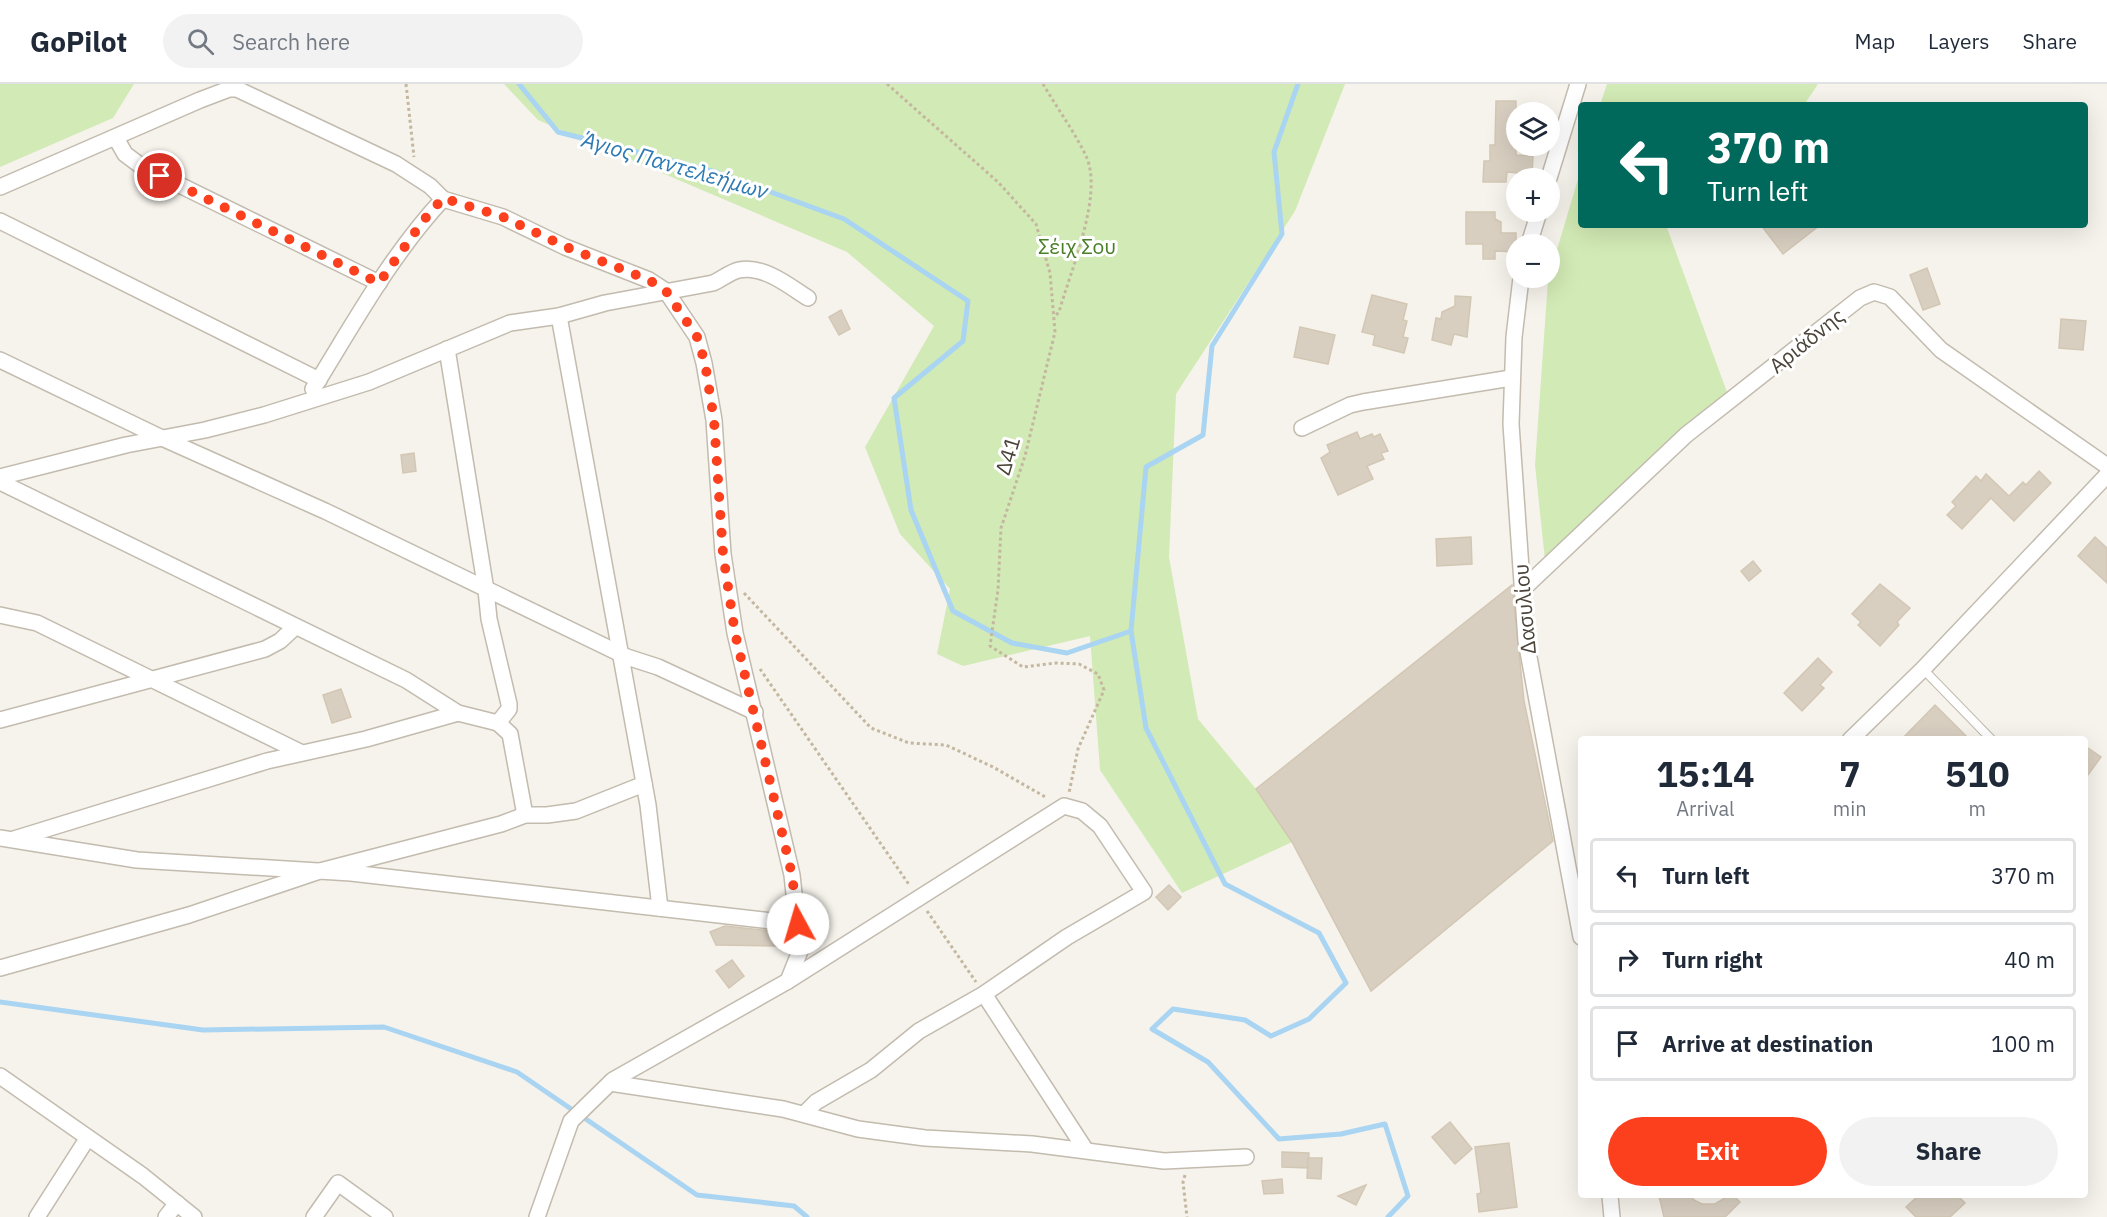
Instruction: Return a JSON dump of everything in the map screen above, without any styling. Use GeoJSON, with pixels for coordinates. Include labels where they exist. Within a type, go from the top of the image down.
{"type":"FeatureCollection","features":[{"type":"Feature","properties":{"kind":"street"},"geometry":{"type":"LineString","coordinates":[[1552,168],[1578,84]]}},
{"type":"Feature","properties":{"kind":"street"},"geometry":{"type":"LineString","coordinates":[[0,187],[200,100],[229,89],[237,89],[415,175],[443,198],[503,217],[566,247],[626,268],[666,291],[697,337],[705,363],[714,420],[725,571],[735,633],[792,875],[800,951],[788,981]]}},
{"type":"Feature","properties":{"kind":"street"},"geometry":{"type":"LineString","coordinates":[[116,138],[125,154],[141,166],[379,283]]}},
{"type":"Feature","properties":{"kind":"street"},"geometry":{"type":"LineString","coordinates":[[306,401],[379,283],[423,221],[443,198]]}},
{"type":"Feature","properties":{"kind":"street"},"geometry":{"type":"LineString","coordinates":[[0,221],[319,380]]}},
{"type":"Feature","properties":{"kind":"street"},"geometry":{"type":"LineString","coordinates":[[0,477],[162,438],[224,426],[369,382],[510,324],[559,316],[666,291],[713,283],[730,273],[747,270],[770,276],[808,298]]}},
{"type":"Feature","properties":{"kind":"street","name":"Δασυλίου"},"geometry":{"type":"LineString","coordinates":[[1520,288],[1511,378],[1511,424],[1526,641],[1578,922]]}},
{"type":"Feature","properties":{"kind":"street","name":"Αριάδνης"},"geometry":{"type":"LineString","coordinates":[[1523,589],[1686,435],[1860,298],[1871,292],[1890,297],[1941,350],[2107,466]]}},
{"type":"Feature","properties":{"kind":"street"},"geometry":{"type":"LineString","coordinates":[[559,316],[618,652],[645,784],[660,908]]}},
{"type":"Feature","properties":{"kind":"street"},"geometry":{"type":"LineString","coordinates":[[447,349],[489,619],[509,704],[509,709],[498,723]]}},
{"type":"Feature","properties":{"kind":"street"},"geometry":{"type":"LineString","coordinates":[[0,360],[162,438],[325,511],[618,652],[666,670],[755,712]]}},
{"type":"Feature","properties":{"kind":"street"},"geometry":{"type":"LineString","coordinates":[[1302,428],[1356,403],[1511,378]]}},
{"type":"Feature","properties":{"kind":"street"},"geometry":{"type":"LineString","coordinates":[[1854,736],[1923,669],[2107,475]]}},
{"type":"Feature","properties":{"kind":"street"},"geometry":{"type":"LineString","coordinates":[[0,482],[406,680],[458,712],[498,723],[510,734],[525,815]]}},
{"type":"Feature","properties":{"kind":"street"},"geometry":{"type":"LineString","coordinates":[[0,615],[37,623],[300,752]]}},
{"type":"Feature","properties":{"kind":"street"},"geometry":{"type":"LineString","coordinates":[[0,720],[266,649],[280,641],[294,627]]}},
{"type":"Feature","properties":{"kind":"street"},"geometry":{"type":"LineString","coordinates":[[4,840],[300,752],[366,739],[458,712]]}},
{"type":"Feature","properties":{"kind":"street"},"geometry":{"type":"LineString","coordinates":[[0,968],[189,915],[320,871],[501,824],[525,815],[576,811],[645,784]]}},
{"type":"Feature","properties":{"kind":"street"},"geometry":{"type":"LineString","coordinates":[[537,1217],[571,1121],[610,1083],[788,981],[1065,806],[1082,811],[1100,826],[1144,892],[1068,937],[984,994],[919,1031],[871,1070],[816,1101],[805,1113]]}},
{"type":"Feature","properties":{"kind":"street"},"geometry":{"type":"LineString","coordinates":[[4,840],[137,860],[320,871],[798,924]]}},
{"type":"Feature","properties":{"kind":"street"},"geometry":{"type":"LineString","coordinates":[[984,994],[1085,1149]]}},
{"type":"Feature","properties":{"kind":"street"},"geometry":{"type":"LineString","coordinates":[[0,1076],[143,1176],[194,1217]]}},
{"type":"Feature","properties":{"kind":"street"},"geometry":{"type":"LineString","coordinates":[[610,1083],[805,1113],[858,1129],[925,1138],[1032,1143],[1136,1158],[1190,1160],[1246,1157]]}},
{"type":"Feature","properties":{"kind":"street"},"geometry":{"type":"LineString","coordinates":[[37,1217],[87,1139]]}},
{"type":"Feature","properties":{"kind":"street"},"geometry":{"type":"LineString","coordinates":[[314,1217],[338,1183],[385,1217]]}},
{"type":"Feature","properties":{"kind":"street"},"geometry":{"type":"LineString","coordinates":[[1610,1198],[1612,1217]]}},
{"type":"Feature","properties":{"kind":"street"},"geometry":{"type":"LineString","coordinates":[[166,1217],[177,1203]]}},
{"type":"Feature","properties":{"kind":"lane"},"geometry":{"type":"LineString","coordinates":[[1923,669],[1988,736]]}},
{"type":"Feature","properties":{"kind":"path"},"geometry":{"type":"LineString","coordinates":[[406,84],[415,175]]}},
{"type":"Feature","properties":{"kind":"path","name":"Δ41"},"geometry":{"type":"LineString","coordinates":[[887,84],[998,182],[1036,224],[1050,273],[1055,332],[1025,456],[1001,528],[998,590],[990,646],[1023,667],[1056,663],[1079,664],[1098,674],[1104,690],[1078,749],[1065,806]]}},
{"type":"Feature","properties":{"kind":"path"},"geometry":{"type":"LineString","coordinates":[[1043,84],[1086,157],[1093,181],[1091,204],[1059,312],[1054,317]]}},
{"type":"Feature","properties":{"kind":"path"},"geometry":{"type":"LineString","coordinates":[[725,571],[775,628],[871,728],[909,743],[946,745],[993,767],[1065,806]]}},
{"type":"Feature","properties":{"kind":"path"},"geometry":{"type":"LineString","coordinates":[[755,662],[984,994]]}},
{"type":"Feature","properties":{"kind":"path"},"geometry":{"type":"LineString","coordinates":[[1187,1217],[1183,1182],[1190,1160]]}},
{"type":"Feature","properties":{"kind":"green space"},"geometry":{"type":"Polygon","coordinates":[[[0,84],[134,84],[113,118],[0,167],[0,84]]]}},
{"type":"Feature","properties":{"kind":"green space","name":"Σέιχ Σου"},"geometry":{"type":"Polygon","coordinates":[[[504,84],[1345,84],[1295,211],[1176,394],[1169,557],[1198,719],[1256,789],[1292,842],[1182,893],[1100,770],[1090,636],[963,666],[937,654],[950,589],[900,534],[865,447],[934,326],[847,252],[538,120],[504,84]]]}},
{"type":"Feature","properties":{"kind":"green space"},"geometry":{"type":"Polygon","coordinates":[[[1607,84],[1818,84],[1806,102],[1601,102],[1607,84]]]}},
{"type":"Feature","properties":{"kind":"green space"},"geometry":{"type":"Polygon","coordinates":[[[1578,179],[1578,228],[1667,228],[1728,395],[1671,439],[1568,542],[1545,560],[1535,465],[1547,288],[1560,288],[1560,240],[1578,179]]]}},
{"type":"Feature","properties":{"kind":"building"},"geometry":{"type":"Polygon","coordinates":[[[1496,101],[1516,101],[1506,102],[1506,156],[1533,156],[1532,168],[1506,168],[1506,182],[1483,182],[1484,161],[1490,161],[1490,145],[1495,145],[1496,101]]]}},
{"type":"Feature","properties":{"kind":"building"},"geometry":{"type":"Polygon","coordinates":[[[1466,212],[1495,212],[1495,219],[1501,222],[1501,233],[1516,233],[1506,234],[1506,252],[1495,251],[1495,259],[1483,259],[1483,244],[1466,244],[1466,212]]]}},
{"type":"Feature","properties":{"kind":"building"},"geometry":{"type":"Polygon","coordinates":[[[1763,228],[1816,228],[1783,254],[1763,228]]]}},
{"type":"Feature","properties":{"kind":"building"},"geometry":{"type":"Polygon","coordinates":[[[1927,268],[1940,304],[1923,310],[1910,275],[1927,268]]]}},
{"type":"Feature","properties":{"kind":"building"},"geometry":{"type":"Polygon","coordinates":[[[1372,295],[1407,304],[1403,320],[1407,321],[1403,337],[1408,338],[1404,353],[1373,345],[1375,335],[1362,332],[1372,295]]]}},
{"type":"Feature","properties":{"kind":"building"},"geometry":{"type":"Polygon","coordinates":[[[1455,296],[1471,297],[1467,337],[1454,334],[1451,345],[1432,340],[1436,318],[1441,319],[1442,312],[1455,306],[1455,296]]]}},
{"type":"Feature","properties":{"kind":"building"},"geometry":{"type":"Polygon","coordinates":[[[841,310],[850,329],[839,335],[829,317],[841,310]]]}},
{"type":"Feature","properties":{"kind":"building"},"geometry":{"type":"Polygon","coordinates":[[[2061,319],[2086,321],[2083,350],[2059,348],[2061,319]]]}},
{"type":"Feature","properties":{"kind":"building"},"geometry":{"type":"Polygon","coordinates":[[[1300,327],[1335,335],[1328,364],[1294,357],[1300,327]]]}},
{"type":"Feature","properties":{"kind":"building"},"geometry":{"type":"Polygon","coordinates":[[[1357,432],[1360,439],[1372,434],[1374,437],[1380,434],[1388,451],[1381,453],[1384,459],[1367,466],[1373,479],[1338,495],[1321,458],[1330,452],[1327,445],[1357,432]]]}},
{"type":"Feature","properties":{"kind":"building"},"geometry":{"type":"Polygon","coordinates":[[[414,453],[416,471],[403,473],[401,455],[414,453]]]}},
{"type":"Feature","properties":{"kind":"building"},"geometry":{"type":"Polygon","coordinates":[[[2039,471],[2051,483],[2014,521],[1991,498],[1962,529],[1947,515],[1956,506],[1952,502],[1976,476],[1981,481],[1986,474],[2009,496],[2023,482],[2026,485],[2039,471]]]}},
{"type":"Feature","properties":{"kind":"building"},"geometry":{"type":"Polygon","coordinates":[[[1471,537],[1472,564],[1437,566],[1436,539],[1471,537]]]}},
{"type":"Feature","properties":{"kind":"building"},"geometry":{"type":"Polygon","coordinates":[[[2095,537],[2107,548],[2107,583],[2078,556],[2095,537]]]}},
{"type":"Feature","properties":{"kind":"building"},"geometry":{"type":"Polygon","coordinates":[[[1753,561],[1761,571],[1749,581],[1741,571],[1753,561]]]}},
{"type":"Feature","properties":{"kind":"building"},"geometry":{"type":"Polygon","coordinates":[[[1880,584],[1910,608],[1897,622],[1899,625],[1880,646],[1858,625],[1861,622],[1852,614],[1880,584]]]}},
{"type":"Feature","properties":{"kind":"building"},"geometry":{"type":"Polygon","coordinates":[[[1512,585],[1524,701],[1553,841],[1371,991],[1292,842],[1256,789],[1512,585]]]}},
{"type":"Feature","properties":{"kind":"building"},"geometry":{"type":"Polygon","coordinates":[[[1818,658],[1832,672],[1820,685],[1824,688],[1802,711],[1784,693],[1818,658]]]}},
{"type":"Feature","properties":{"kind":"building"},"geometry":{"type":"Polygon","coordinates":[[[341,689],[351,717],[332,723],[323,695],[341,689]]]}},
{"type":"Feature","properties":{"kind":"building"},"geometry":{"type":"Polygon","coordinates":[[[1935,705],[1966,736],[1905,736],[1935,705]]]}},
{"type":"Feature","properties":{"kind":"building"},"geometry":{"type":"Polygon","coordinates":[[[2088,748],[2101,757],[2088,775],[2088,748]]]}},
{"type":"Feature","properties":{"kind":"building"},"geometry":{"type":"Polygon","coordinates":[[[1169,885],[1181,897],[1168,910],[1156,897],[1169,885]]]}},
{"type":"Feature","properties":{"kind":"building"},"geometry":{"type":"Polygon","coordinates":[[[725,926],[780,932],[780,946],[716,945],[710,932],[725,926]]]}},
{"type":"Feature","properties":{"kind":"building"},"geometry":{"type":"Polygon","coordinates":[[[732,960],[744,976],[729,988],[716,971],[732,960]]]}},
{"type":"Feature","properties":{"kind":"building"},"geometry":{"type":"Polygon","coordinates":[[[1450,1122],[1472,1149],[1455,1164],[1432,1137],[1450,1122]]]}},
{"type":"Feature","properties":{"kind":"building"},"geometry":{"type":"Polygon","coordinates":[[[1509,1143],[1517,1207],[1479,1212],[1477,1194],[1481,1193],[1475,1147],[1509,1143]]]}},
{"type":"Feature","properties":{"kind":"building"},"geometry":{"type":"Polygon","coordinates":[[[1282,1152],[1309,1153],[1308,1168],[1282,1167],[1282,1152]]]}},
{"type":"Feature","properties":{"kind":"building"},"geometry":{"type":"Polygon","coordinates":[[[1308,1158],[1322,1158],[1321,1179],[1307,1178],[1308,1158]]]}},
{"type":"Feature","properties":{"kind":"building"},"geometry":{"type":"Polygon","coordinates":[[[1282,1179],[1283,1193],[1264,1194],[1262,1181],[1282,1179]]]}},
{"type":"Feature","properties":{"kind":"building"},"geometry":{"type":"Polygon","coordinates":[[[1366,1185],[1356,1205],[1338,1196],[1366,1185]]]}},
{"type":"Feature","properties":{"kind":"building"},"geometry":{"type":"Polygon","coordinates":[[[1659,1198],[1692,1198],[1702,1204],[1715,1204],[1725,1198],[1736,1198],[1740,1202],[1725,1217],[1664,1217],[1659,1198]]]}},
{"type":"Feature","properties":{"kind":"building"},"geometry":{"type":"Polygon","coordinates":[[[1916,1198],[1960,1198],[1965,1203],[1950,1217],[1916,1217],[1906,1207],[1916,1198]]]}},
{"type":"Feature","properties":{"kind":"waterway","name":"Άγιος Παντελεήμων"},"geometry":{"type":"LineString","coordinates":[[519,84],[558,132],[716,172],[844,219],[968,301],[963,341],[894,398],[911,510],[953,611],[1012,643],[1067,653],[1131,631],[1146,728],[1225,884],[1319,933],[1346,983],[1309,1019],[1271,1036],[1245,1020],[1173,1009],[1152,1029],[1208,1062],[1279,1139],[1341,1134],[1385,1124],[1408,1196],[1388,1217]]}},
{"type":"Feature","properties":{"kind":"waterway"},"geometry":{"type":"LineString","coordinates":[[1131,631],[1146,467],[1203,435],[1212,346],[1282,234],[1274,152],[1298,84]]}},
{"type":"Feature","properties":{"kind":"waterway"},"geometry":{"type":"LineString","coordinates":[[0,1002],[203,1030],[384,1027],[517,1072],[697,1195],[794,1206],[807,1217]]}},
{"type":"Feature","properties":{"kind":"route"},"geometry":{"type":"LineString","coordinates":[[160,176],[379,283],[423,221],[443,198],[485,210],[566,247],[626,268],[666,291],[697,337],[705,363],[714,420],[723,554],[731,609],[792,875],[798,924]]}}]}
